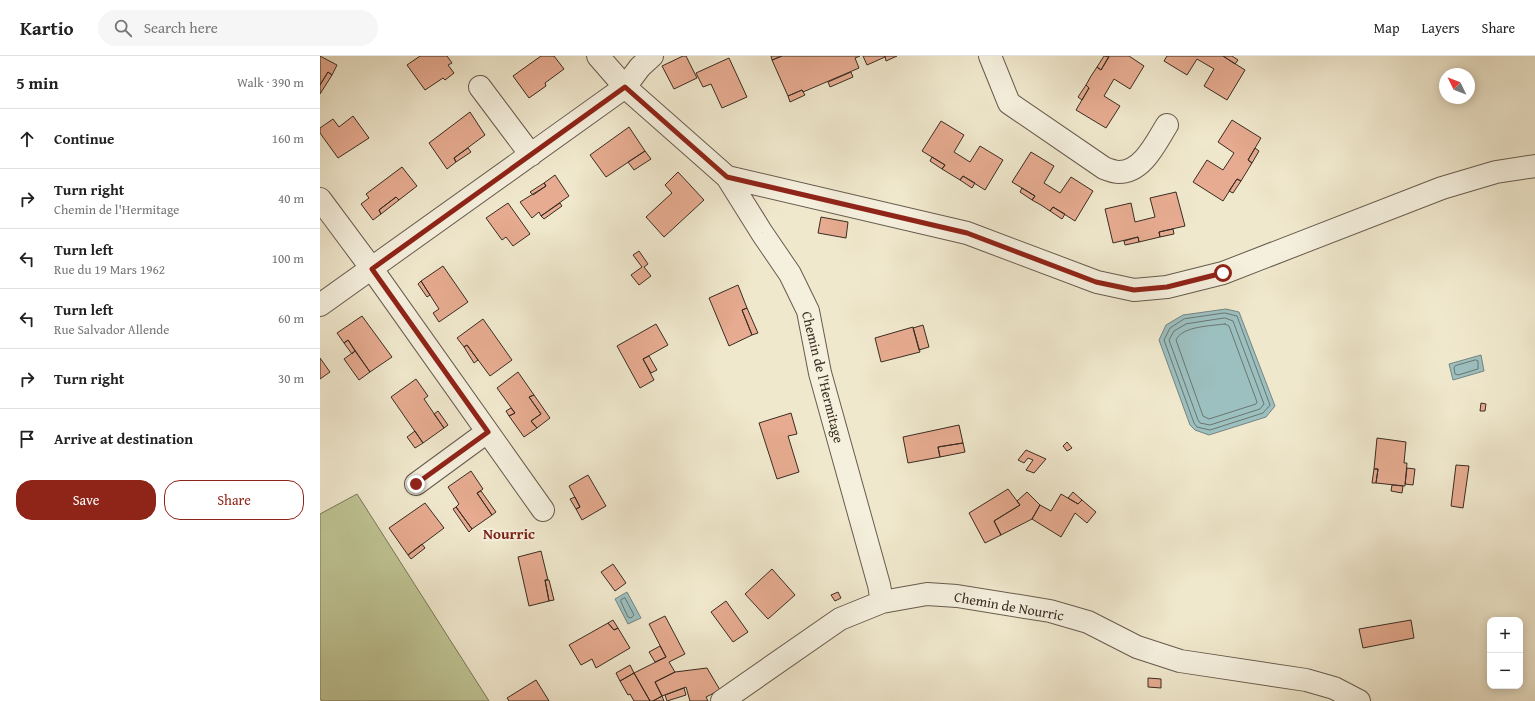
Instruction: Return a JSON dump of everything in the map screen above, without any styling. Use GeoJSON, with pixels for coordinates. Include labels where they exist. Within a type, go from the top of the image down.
{"type":"FeatureCollection","features":[{"type":"Feature","properties":{"kind":"street","name":"Chemin de l'Hermitage"},"geometry":{"type":"LineString","coordinates":[[598,56],[625,87],[727,177],[790,274],[808,311],[820,373],[879,585],[882,602]]}},
{"type":"Feature","properties":{"kind":"street"},"geometry":{"type":"LineString","coordinates":[[320,305],[625,87],[640,67],[652,56]]}},
{"type":"Feature","properties":{"kind":"street"},"geometry":{"type":"LineString","coordinates":[[990,56],[1009,103],[1104,168],[1120,172],[1134,168],[1147,156],[1167,125]]}},
{"type":"Feature","properties":{"kind":"street"},"geometry":{"type":"LineString","coordinates":[[480,87],[531,155]]}},
{"type":"Feature","properties":{"kind":"street"},"geometry":{"type":"LineString","coordinates":[[727,177],[967,233],[1096,282],[1134,290],[1167,287],[1223,273],[1442,188],[1496,172],[1535,166]]}},
{"type":"Feature","properties":{"kind":"street"},"geometry":{"type":"LineString","coordinates":[[320,199],[372,269],[543,510]]}},
{"type":"Feature","properties":{"kind":"street"},"geometry":{"type":"LineString","coordinates":[[416,484],[488,432]]}},
{"type":"Feature","properties":{"kind":"street","name":"Chemin de Nourric"},"geometry":{"type":"LineString","coordinates":[[722,701],[840,619],[882,602],[927,594],[957,596],[1050,611],[1088,622],[1137,647],[1180,661],[1306,680],[1334,688],[1359,701]]}},
{"type":"Feature","properties":{"kind":"green space"},"geometry":{"type":"Polygon","coordinates":[[[357,494],[489,701],[322,701],[320,698],[320,514],[357,494]]]}},
{"type":"Feature","properties":{"kind":"water"},"geometry":{"type":"Polygon","coordinates":[[[1226,309],[1239,312],[1275,406],[1266,417],[1209,435],[1195,430],[1190,425],[1159,340],[1166,325],[1183,315],[1226,309]]]}},
{"type":"Feature","properties":{"kind":"water"},"geometry":{"type":"Polygon","coordinates":[[[1481,355],[1484,371],[1453,380],[1449,364],[1481,355]]]}},
{"type":"Feature","properties":{"kind":"water"},"geometry":{"type":"Polygon","coordinates":[[[627,592],[641,618],[628,624],[615,599],[627,592]]]}},
{"type":"Feature","properties":{"kind":"building"},"geometry":{"type":"Polygon","coordinates":[[[320,56],[337,65],[332,75],[328,72],[320,85],[320,56]]]}},
{"type":"Feature","properties":{"kind":"building"},"geometry":{"type":"Polygon","coordinates":[[[420,56],[447,56],[452,63],[448,65],[454,73],[445,80],[443,78],[425,90],[407,65],[420,56]]]}},
{"type":"Feature","properties":{"kind":"building"},"geometry":{"type":"Polygon","coordinates":[[[541,56],[554,56],[564,69],[545,83],[546,86],[529,98],[513,76],[541,56]]]}},
{"type":"Feature","properties":{"kind":"building"},"geometry":{"type":"Polygon","coordinates":[[[686,56],[697,78],[674,89],[662,66],[686,56]]]}},
{"type":"Feature","properties":{"kind":"building"},"geometry":{"type":"Polygon","coordinates":[[[771,56],[782,56],[772,60],[771,56]]]}},
{"type":"Feature","properties":{"kind":"building"},"geometry":{"type":"Polygon","coordinates":[[[782,56],[860,56],[855,58],[859,68],[803,92],[802,90],[788,96],[772,60],[782,56]]]}},
{"type":"Feature","properties":{"kind":"building"},"geometry":{"type":"Polygon","coordinates":[[[863,56],[885,56],[885,57],[867,65],[863,56]]]}},
{"type":"Feature","properties":{"kind":"building"},"geometry":{"type":"Polygon","coordinates":[[[885,56],[897,56],[886,61],[885,56]]]}},
{"type":"Feature","properties":{"kind":"building"},"geometry":{"type":"Polygon","coordinates":[[[1104,56],[1109,57],[1101,70],[1097,67],[1104,56]]]}},
{"type":"Feature","properties":{"kind":"building"},"geometry":{"type":"Polygon","coordinates":[[[1109,56],[1129,56],[1144,66],[1130,89],[1114,79],[1104,96],[1120,106],[1106,128],[1076,110],[1089,88],[1086,85],[1091,76],[1097,67],[1101,70],[1109,56]]]}},
{"type":"Feature","properties":{"kind":"building"},"geometry":{"type":"Polygon","coordinates":[[[1167,56],[1223,56],[1245,70],[1227,100],[1204,86],[1214,69],[1197,59],[1187,75],[1164,61],[1167,56]]]}},
{"type":"Feature","properties":{"kind":"building"},"geometry":{"type":"Polygon","coordinates":[[[1223,56],[1232,56],[1238,60],[1235,64],[1223,56]]]}},
{"type":"Feature","properties":{"kind":"building"},"geometry":{"type":"Polygon","coordinates":[[[729,58],[747,97],[722,108],[711,84],[703,87],[696,73],[729,58]]]}},
{"type":"Feature","properties":{"kind":"building"},"geometry":{"type":"Polygon","coordinates":[[[328,72],[332,75],[320,94],[320,85],[328,72]]]}},
{"type":"Feature","properties":{"kind":"building"},"geometry":{"type":"Polygon","coordinates":[[[851,72],[853,77],[830,87],[828,82],[851,72]]]}},
{"type":"Feature","properties":{"kind":"building"},"geometry":{"type":"Polygon","coordinates":[[[1086,85],[1089,88],[1082,100],[1078,97],[1086,85]]]}},
{"type":"Feature","properties":{"kind":"building"},"geometry":{"type":"Polygon","coordinates":[[[802,90],[805,95],[790,102],[788,96],[802,90]]]}},
{"type":"Feature","properties":{"kind":"building"},"geometry":{"type":"Polygon","coordinates":[[[470,112],[485,135],[454,158],[456,162],[447,169],[429,143],[470,112]]]}},
{"type":"Feature","properties":{"kind":"building"},"geometry":{"type":"Polygon","coordinates":[[[353,116],[369,138],[338,158],[320,133],[320,128],[333,119],[339,127],[353,116]]]}},
{"type":"Feature","properties":{"kind":"building"},"geometry":{"type":"Polygon","coordinates":[[[1232,120],[1261,138],[1248,160],[1252,163],[1241,181],[1237,179],[1223,201],[1193,182],[1207,160],[1223,170],[1234,153],[1218,142],[1232,120]]]}},
{"type":"Feature","properties":{"kind":"building"},"geometry":{"type":"Polygon","coordinates":[[[941,121],[964,135],[954,152],[970,162],[980,146],[1003,160],[985,190],[963,176],[960,180],[942,169],[945,165],[922,151],[941,121]]]}},
{"type":"Feature","properties":{"kind":"building"},"geometry":{"type":"Polygon","coordinates":[[[629,127],[645,151],[606,177],[590,155],[629,127]]]}},
{"type":"Feature","properties":{"kind":"building"},"geometry":{"type":"Polygon","coordinates":[[[468,148],[471,152],[456,162],[454,158],[468,148]]]}},
{"type":"Feature","properties":{"kind":"building"},"geometry":{"type":"Polygon","coordinates":[[[1255,148],[1259,151],[1252,163],[1248,160],[1255,148]]]}},
{"type":"Feature","properties":{"kind":"building"},"geometry":{"type":"Polygon","coordinates":[[[645,151],[651,159],[634,170],[628,162],[645,151]]]}},
{"type":"Feature","properties":{"kind":"building"},"geometry":{"type":"Polygon","coordinates":[[[1031,152],[1054,166],[1044,183],[1060,193],[1071,177],[1093,191],[1075,221],[1053,207],[1050,211],[1032,200],[1035,196],[1012,182],[1031,152]]]}},
{"type":"Feature","properties":{"kind":"building"},"geometry":{"type":"Polygon","coordinates":[[[932,157],[945,165],[942,169],[930,161],[932,157]]]}},
{"type":"Feature","properties":{"kind":"building"},"geometry":{"type":"Polygon","coordinates":[[[402,167],[417,186],[399,200],[396,197],[379,210],[381,214],[373,220],[361,204],[369,198],[366,194],[402,167]]]}},
{"type":"Feature","properties":{"kind":"building"},"geometry":{"type":"Polygon","coordinates":[[[678,172],[704,200],[664,237],[646,217],[672,193],[665,185],[678,172]]]}},
{"type":"Feature","properties":{"kind":"building"},"geometry":{"type":"Polygon","coordinates":[[[555,175],[569,196],[541,216],[539,212],[532,218],[520,202],[546,186],[544,183],[555,175]]]}},
{"type":"Feature","properties":{"kind":"building"},"geometry":{"type":"Polygon","coordinates":[[[963,176],[975,183],[972,188],[960,180],[963,176]]]}},
{"type":"Feature","properties":{"kind":"building"},"geometry":{"type":"Polygon","coordinates":[[[1237,179],[1241,181],[1233,193],[1229,191],[1237,179]]]}},
{"type":"Feature","properties":{"kind":"building"},"geometry":{"type":"Polygon","coordinates":[[[544,183],[546,186],[533,195],[530,192],[544,183]]]}},
{"type":"Feature","properties":{"kind":"building"},"geometry":{"type":"Polygon","coordinates":[[[1022,188],[1035,196],[1032,200],[1020,192],[1022,188]]]}},
{"type":"Feature","properties":{"kind":"building"},"geometry":{"type":"Polygon","coordinates":[[[1176,192],[1185,226],[1159,232],[1160,237],[1139,242],[1138,237],[1113,243],[1105,209],[1131,203],[1135,222],[1155,217],[1150,198],[1176,192]]]}},
{"type":"Feature","properties":{"kind":"building"},"geometry":{"type":"Polygon","coordinates":[[[396,197],[399,200],[381,214],[379,210],[396,197]]]}},
{"type":"Feature","properties":{"kind":"building"},"geometry":{"type":"Polygon","coordinates":[[[508,203],[530,234],[513,246],[506,237],[502,240],[486,218],[508,203]]]}},
{"type":"Feature","properties":{"kind":"building"},"geometry":{"type":"Polygon","coordinates":[[[560,203],[562,206],[544,219],[541,216],[560,203]]]}},
{"type":"Feature","properties":{"kind":"building"},"geometry":{"type":"Polygon","coordinates":[[[1053,207],[1065,214],[1062,219],[1050,211],[1053,207]]]}},
{"type":"Feature","properties":{"kind":"building"},"geometry":{"type":"Polygon","coordinates":[[[821,217],[848,222],[846,238],[818,233],[821,217]]]}},
{"type":"Feature","properties":{"kind":"building"},"geometry":{"type":"Polygon","coordinates":[[[1173,229],[1174,234],[1160,237],[1159,232],[1173,229]]]}},
{"type":"Feature","properties":{"kind":"building"},"geometry":{"type":"Polygon","coordinates":[[[1138,237],[1139,242],[1125,245],[1124,241],[1138,237]]]}},
{"type":"Feature","properties":{"kind":"building"},"geometry":{"type":"Polygon","coordinates":[[[639,251],[648,264],[644,267],[651,276],[639,285],[631,275],[642,267],[633,255],[639,251]]]}},
{"type":"Feature","properties":{"kind":"building"},"geometry":{"type":"Polygon","coordinates":[[[443,266],[468,302],[439,322],[433,313],[439,309],[421,281],[443,266]]]}},
{"type":"Feature","properties":{"kind":"building"},"geometry":{"type":"Polygon","coordinates":[[[421,281],[430,295],[427,297],[418,284],[421,281]]]}},
{"type":"Feature","properties":{"kind":"building"},"geometry":{"type":"Polygon","coordinates":[[[738,285],[747,308],[742,310],[752,335],[729,346],[709,298],[738,285]]]}},
{"type":"Feature","properties":{"kind":"building"},"geometry":{"type":"Polygon","coordinates":[[[747,308],[758,333],[752,335],[742,310],[747,308]]]}},
{"type":"Feature","properties":{"kind":"building"},"geometry":{"type":"Polygon","coordinates":[[[362,316],[392,357],[370,372],[348,340],[344,343],[337,333],[362,316]]]}},
{"type":"Feature","properties":{"kind":"building"},"geometry":{"type":"Polygon","coordinates":[[[483,319],[512,360],[490,376],[467,345],[464,347],[457,338],[483,319]]]}},
{"type":"Feature","properties":{"kind":"building"},"geometry":{"type":"Polygon","coordinates":[[[656,324],[668,345],[643,359],[654,380],[640,388],[617,346],[656,324]]]}},
{"type":"Feature","properties":{"kind":"building"},"geometry":{"type":"Polygon","coordinates":[[[923,325],[929,347],[919,350],[913,328],[923,325]]]}},
{"type":"Feature","properties":{"kind":"building"},"geometry":{"type":"Polygon","coordinates":[[[913,327],[920,352],[881,362],[875,338],[913,327]]]}},
{"type":"Feature","properties":{"kind":"building"},"geometry":{"type":"Polygon","coordinates":[[[348,340],[355,351],[352,354],[344,343],[348,340]]]}},
{"type":"Feature","properties":{"kind":"building"},"geometry":{"type":"Polygon","coordinates":[[[467,345],[478,360],[474,363],[464,347],[467,345]]]}},
{"type":"Feature","properties":{"kind":"building"},"geometry":{"type":"Polygon","coordinates":[[[355,351],[370,372],[359,380],[344,359],[355,351]]]}},
{"type":"Feature","properties":{"kind":"building"},"geometry":{"type":"Polygon","coordinates":[[[649,356],[657,370],[651,373],[643,359],[649,356]]]}},
{"type":"Feature","properties":{"kind":"building"},"geometry":{"type":"Polygon","coordinates":[[[320,358],[330,372],[320,379],[320,358]]]}},
{"type":"Feature","properties":{"kind":"building"},"geometry":{"type":"Polygon","coordinates":[[[518,372],[534,395],[529,397],[541,414],[531,421],[537,428],[524,437],[509,416],[515,413],[497,388],[518,372]]]}},
{"type":"Feature","properties":{"kind":"building"},"geometry":{"type":"Polygon","coordinates":[[[416,379],[428,396],[424,399],[444,428],[423,443],[391,397],[416,379]]]}},
{"type":"Feature","properties":{"kind":"building"},"geometry":{"type":"Polygon","coordinates":[[[534,395],[550,418],[537,428],[531,421],[541,414],[529,397],[534,395]]]}},
{"type":"Feature","properties":{"kind":"building"},"geometry":{"type":"Polygon","coordinates":[[[1481,403],[1486,404],[1485,411],[1480,411],[1481,403]]]}},
{"type":"Feature","properties":{"kind":"building"},"geometry":{"type":"Polygon","coordinates":[[[511,408],[515,413],[509,416],[506,411],[511,408]]]}},
{"type":"Feature","properties":{"kind":"building"},"geometry":{"type":"Polygon","coordinates":[[[438,411],[448,425],[444,428],[434,414],[438,411]]]}},
{"type":"Feature","properties":{"kind":"building"},"geometry":{"type":"Polygon","coordinates":[[[791,413],[797,434],[788,436],[799,472],[777,479],[759,423],[791,413]]]}},
{"type":"Feature","properties":{"kind":"building"},"geometry":{"type":"Polygon","coordinates":[[[959,425],[963,443],[938,447],[940,457],[908,463],[903,437],[959,425]]]}},
{"type":"Feature","properties":{"kind":"building"},"geometry":{"type":"Polygon","coordinates":[[[415,431],[423,443],[415,448],[407,437],[415,431]]]}},
{"type":"Feature","properties":{"kind":"building"},"geometry":{"type":"Polygon","coordinates":[[[1377,438],[1406,442],[1404,463],[1407,463],[1405,486],[1376,483],[1378,469],[1374,469],[1377,438]]]}},
{"type":"Feature","properties":{"kind":"building"},"geometry":{"type":"Polygon","coordinates":[[[1067,442],[1072,448],[1067,451],[1063,446],[1067,442]]]}},
{"type":"Feature","properties":{"kind":"building"},"geometry":{"type":"Polygon","coordinates":[[[963,443],[965,452],[940,457],[938,447],[963,443]]]}},
{"type":"Feature","properties":{"kind":"building"},"geometry":{"type":"Polygon","coordinates":[[[1026,450],[1046,459],[1034,473],[1026,470],[1033,460],[1028,458],[1024,463],[1018,460],[1026,450]]]}},
{"type":"Feature","properties":{"kind":"building"},"geometry":{"type":"Polygon","coordinates":[[[1456,465],[1469,466],[1463,508],[1451,506],[1456,465]]]}},
{"type":"Feature","properties":{"kind":"building"},"geometry":{"type":"Polygon","coordinates":[[[1407,468],[1415,469],[1413,485],[1405,484],[1407,468]]]}},
{"type":"Feature","properties":{"kind":"building"},"geometry":{"type":"Polygon","coordinates":[[[1374,469],[1378,469],[1376,483],[1372,483],[1374,469]]]}},
{"type":"Feature","properties":{"kind":"building"},"geometry":{"type":"Polygon","coordinates":[[[471,471],[483,489],[477,493],[492,515],[472,529],[456,507],[459,504],[448,487],[471,471]]]}},
{"type":"Feature","properties":{"kind":"building"},"geometry":{"type":"Polygon","coordinates":[[[588,475],[606,506],[582,520],[576,509],[580,507],[569,486],[588,475]]]}},
{"type":"Feature","properties":{"kind":"building"},"geometry":{"type":"Polygon","coordinates":[[[1392,485],[1403,486],[1402,493],[1391,491],[1392,485]]]}},
{"type":"Feature","properties":{"kind":"building"},"geometry":{"type":"Polygon","coordinates":[[[1008,489],[1020,505],[994,521],[1001,535],[985,543],[969,513],[1008,489]]]}},
{"type":"Feature","properties":{"kind":"building"},"geometry":{"type":"Polygon","coordinates":[[[481,491],[496,512],[492,515],[477,493],[481,491]]]}},
{"type":"Feature","properties":{"kind":"building"},"geometry":{"type":"Polygon","coordinates":[[[1027,492],[1040,505],[1032,519],[1001,535],[994,521],[1020,505],[1017,501],[1027,492]]]}},
{"type":"Feature","properties":{"kind":"building"},"geometry":{"type":"Polygon","coordinates":[[[1073,492],[1082,500],[1078,504],[1068,498],[1073,492]]]}},
{"type":"Feature","properties":{"kind":"building"},"geometry":{"type":"Polygon","coordinates":[[[1061,494],[1078,504],[1082,500],[1096,512],[1087,523],[1075,513],[1061,537],[1032,519],[1040,505],[1051,511],[1061,494]]]}},
{"type":"Feature","properties":{"kind":"building"},"geometry":{"type":"Polygon","coordinates":[[[575,497],[580,507],[576,509],[570,499],[575,497]]]}},
{"type":"Feature","properties":{"kind":"building"},"geometry":{"type":"Polygon","coordinates":[[[425,503],[444,528],[408,555],[389,528],[425,503]]]}},
{"type":"Feature","properties":{"kind":"building"},"geometry":{"type":"Polygon","coordinates":[[[456,507],[472,529],[469,532],[453,509],[456,507]]]}},
{"type":"Feature","properties":{"kind":"building"},"geometry":{"type":"Polygon","coordinates":[[[422,544],[425,548],[411,559],[408,555],[422,544]]]}},
{"type":"Feature","properties":{"kind":"building"},"geometry":{"type":"Polygon","coordinates":[[[541,551],[548,580],[545,580],[549,601],[529,606],[518,557],[541,551]]]}},
{"type":"Feature","properties":{"kind":"building"},"geometry":{"type":"Polygon","coordinates":[[[613,564],[626,583],[615,591],[601,572],[613,564]]]}},
{"type":"Feature","properties":{"kind":"building"},"geometry":{"type":"Polygon","coordinates":[[[772,569],[795,595],[768,619],[745,594],[772,569]]]}},
{"type":"Feature","properties":{"kind":"building"},"geometry":{"type":"Polygon","coordinates":[[[545,580],[549,580],[554,600],[549,601],[545,580]]]}},
{"type":"Feature","properties":{"kind":"building"},"geometry":{"type":"Polygon","coordinates":[[[838,592],[841,598],[835,601],[831,595],[838,592]]]}},
{"type":"Feature","properties":{"kind":"building"},"geometry":{"type":"Polygon","coordinates":[[[726,601],[748,632],[733,642],[711,612],[726,601]]]}},
{"type":"Feature","properties":{"kind":"building"},"geometry":{"type":"Polygon","coordinates":[[[665,616],[685,654],[669,662],[675,672],[655,682],[662,696],[650,701],[634,673],[666,657],[649,624],[665,616]]]}},
{"type":"Feature","properties":{"kind":"building"},"geometry":{"type":"Polygon","coordinates":[[[613,620],[618,628],[614,630],[608,623],[613,620]]]}},
{"type":"Feature","properties":{"kind":"building"},"geometry":{"type":"Polygon","coordinates":[[[1411,620],[1414,638],[1363,648],[1359,629],[1411,620]]]}},
{"type":"Feature","properties":{"kind":"building"},"geometry":{"type":"Polygon","coordinates":[[[608,623],[614,630],[618,628],[630,648],[596,668],[592,659],[581,665],[569,645],[608,623]]]}},
{"type":"Feature","properties":{"kind":"building"},"geometry":{"type":"Polygon","coordinates":[[[660,646],[666,657],[655,662],[649,652],[660,646]]]}},
{"type":"Feature","properties":{"kind":"building"},"geometry":{"type":"Polygon","coordinates":[[[630,665],[634,673],[620,681],[616,673],[630,665]]]}},
{"type":"Feature","properties":{"kind":"building"},"geometry":{"type":"Polygon","coordinates":[[[707,668],[720,690],[706,697],[708,701],[690,701],[686,687],[662,696],[655,682],[675,672],[707,668]]]}},
{"type":"Feature","properties":{"kind":"building"},"geometry":{"type":"Polygon","coordinates":[[[634,673],[650,701],[634,701],[630,694],[628,695],[620,681],[634,673]]]}},
{"type":"Feature","properties":{"kind":"building"},"geometry":{"type":"Polygon","coordinates":[[[1148,678],[1161,679],[1161,688],[1148,687],[1148,678]]]}},
{"type":"Feature","properties":{"kind":"building"},"geometry":{"type":"Polygon","coordinates":[[[536,680],[549,701],[509,701],[507,698],[536,680]]]}},
{"type":"Feature","properties":{"kind":"building"},"geometry":{"type":"Polygon","coordinates":[[[684,688],[686,695],[667,701],[665,695],[684,688]]]}},
{"type":"Feature","properties":{"kind":"building"},"geometry":{"type":"Polygon","coordinates":[[[662,696],[664,701],[653,701],[662,696]]]}},
{"type":"Feature","properties":{"kind":"district","name":"Nourric"},"geometry":{"type":"Point","coordinates":[509,534]}},
{"type":"Feature","properties":{"kind":"route"},"geometry":{"type":"LineString","coordinates":[[416,484],[488,432],[372,269],[625,87],[727,177],[967,233],[1096,282],[1134,290],[1167,287],[1223,273]]}}]}
